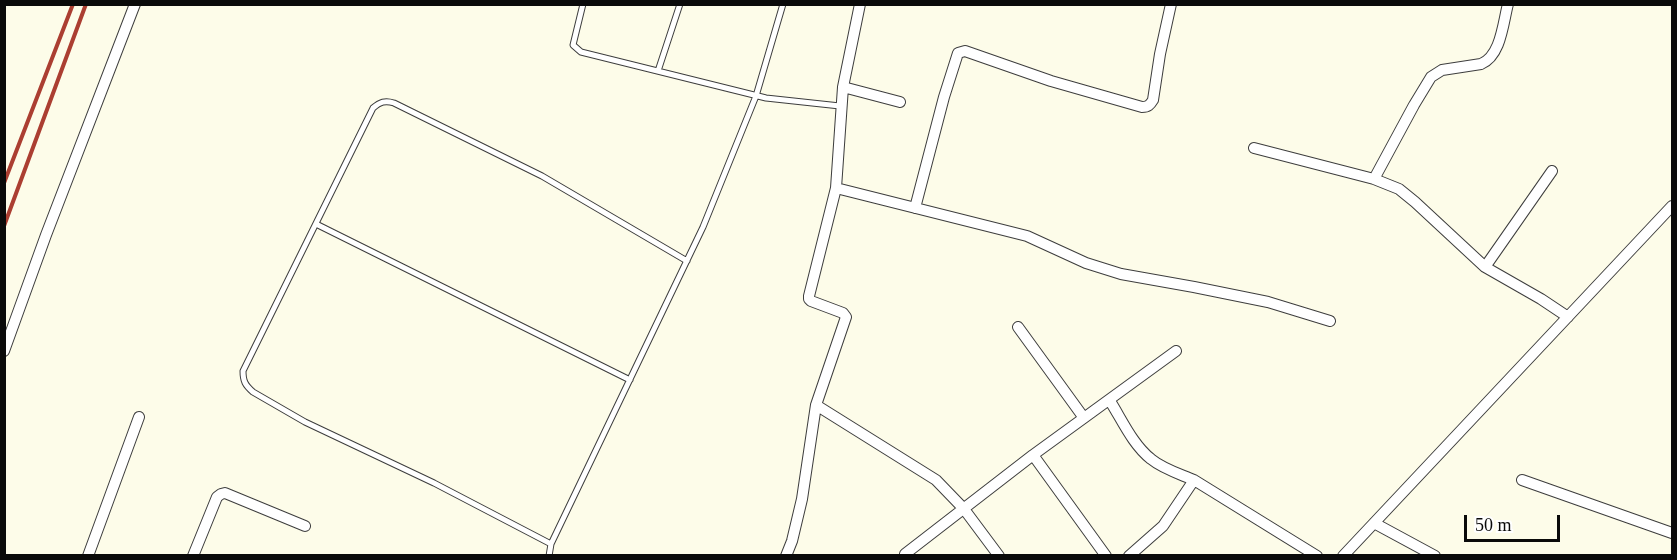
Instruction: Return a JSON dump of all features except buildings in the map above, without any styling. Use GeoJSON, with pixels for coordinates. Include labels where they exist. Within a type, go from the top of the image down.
{"type":"FeatureCollection","features":[{"type":"Feature","properties":{"kind":"street"},"geometry":{"type":"LineString","coordinates":[[4,351],[135,4]]}},
{"type":"Feature","properties":{"kind":"street"},"geometry":{"type":"LineString","coordinates":[[786,555],[792,541],[802,499],[816,405],[846,317],[843,313],[808,299],[836,188],[840,106],[860,4]]}},
{"type":"Feature","properties":{"kind":"street"},"geometry":{"type":"LineString","coordinates":[[915,208],[958,52],[965,51],[1051,81],[1146,107],[1153,100],[1171,4]]}},
{"type":"Feature","properties":{"kind":"street"},"geometry":{"type":"LineString","coordinates":[[1496,4],[1505,16]]}},
{"type":"Feature","properties":{"kind":"street"},"geometry":{"type":"LineString","coordinates":[[1374,179],[1431,77],[1442,70],[1486,63],[1494,53],[1508,4]]}},
{"type":"Feature","properties":{"kind":"street"},"geometry":{"type":"LineString","coordinates":[[843,87],[900,102]]}},
{"type":"Feature","properties":{"kind":"street"},"geometry":{"type":"LineString","coordinates":[[1254,148],[1389,184],[1405,194],[1485,267],[1568,317]]}},
{"type":"Feature","properties":{"kind":"street"},"geometry":{"type":"LineString","coordinates":[[1485,267],[1552,171]]}},
{"type":"Feature","properties":{"kind":"street"},"geometry":{"type":"LineString","coordinates":[[836,188],[1027,236],[1086,263],[1121,274],[1268,302],[1330,321]]}},
{"type":"Feature","properties":{"kind":"street"},"geometry":{"type":"LineString","coordinates":[[1343,555],[1672,206]]}},
{"type":"Feature","properties":{"kind":"street"},"geometry":{"type":"LineString","coordinates":[[1018,327],[1083,418]]}},
{"type":"Feature","properties":{"kind":"street"},"geometry":{"type":"LineString","coordinates":[[905,554],[1033,455],[1176,351]]}},
{"type":"Feature","properties":{"kind":"street"},"geometry":{"type":"LineString","coordinates":[[1110,401],[1144,453],[1152,461],[1194,480],[1317,555]]}},
{"type":"Feature","properties":{"kind":"street"},"geometry":{"type":"LineString","coordinates":[[816,405],[930,476],[945,488],[999,555]]}},
{"type":"Feature","properties":{"kind":"street"},"geometry":{"type":"LineString","coordinates":[[88,555],[139,417]]}},
{"type":"Feature","properties":{"kind":"street"},"geometry":{"type":"LineString","coordinates":[[1033,455],[1106,555]]}},
{"type":"Feature","properties":{"kind":"street"},"geometry":{"type":"LineString","coordinates":[[1129,555],[1163,526],[1194,480]]}},
{"type":"Feature","properties":{"kind":"street"},"geometry":{"type":"LineString","coordinates":[[1522,480],[1672,533]]}},
{"type":"Feature","properties":{"kind":"street"},"geometry":{"type":"LineString","coordinates":[[193,555],[221,494],[225,493],[305,525]]}},
{"type":"Feature","properties":{"kind":"street"},"geometry":{"type":"LineString","coordinates":[[1374,523],[1435,555]]}},
{"type":"Feature","properties":{"kind":"lane"},"geometry":{"type":"LineString","coordinates":[[583,4],[573,38],[573,45],[581,52],[756,96],[840,106]]}},
{"type":"Feature","properties":{"kind":"lane"},"geometry":{"type":"LineString","coordinates":[[658,71],[681,4]]}},
{"type":"Feature","properties":{"kind":"lane"},"geometry":{"type":"LineString","coordinates":[[549,555],[551,544],[715,199],[756,96],[783,4]]}},
{"type":"Feature","properties":{"kind":"lane"},"geometry":{"type":"LineString","coordinates":[[551,544],[434,483],[305,422],[253,392],[246,386],[243,371],[373,108],[379,102],[394,103],[542,176],[687,261]]}},
{"type":"Feature","properties":{"kind":"lane"},"geometry":{"type":"LineString","coordinates":[[316,224],[630,380]]}},
{"type":"Feature","properties":{"kind":"railway"},"geometry":{"type":"LineString","coordinates":[[4,183],[73,4]]}},
{"type":"Feature","properties":{"kind":"railway"},"geometry":{"type":"LineString","coordinates":[[4,226],[86,4]]}}]}
